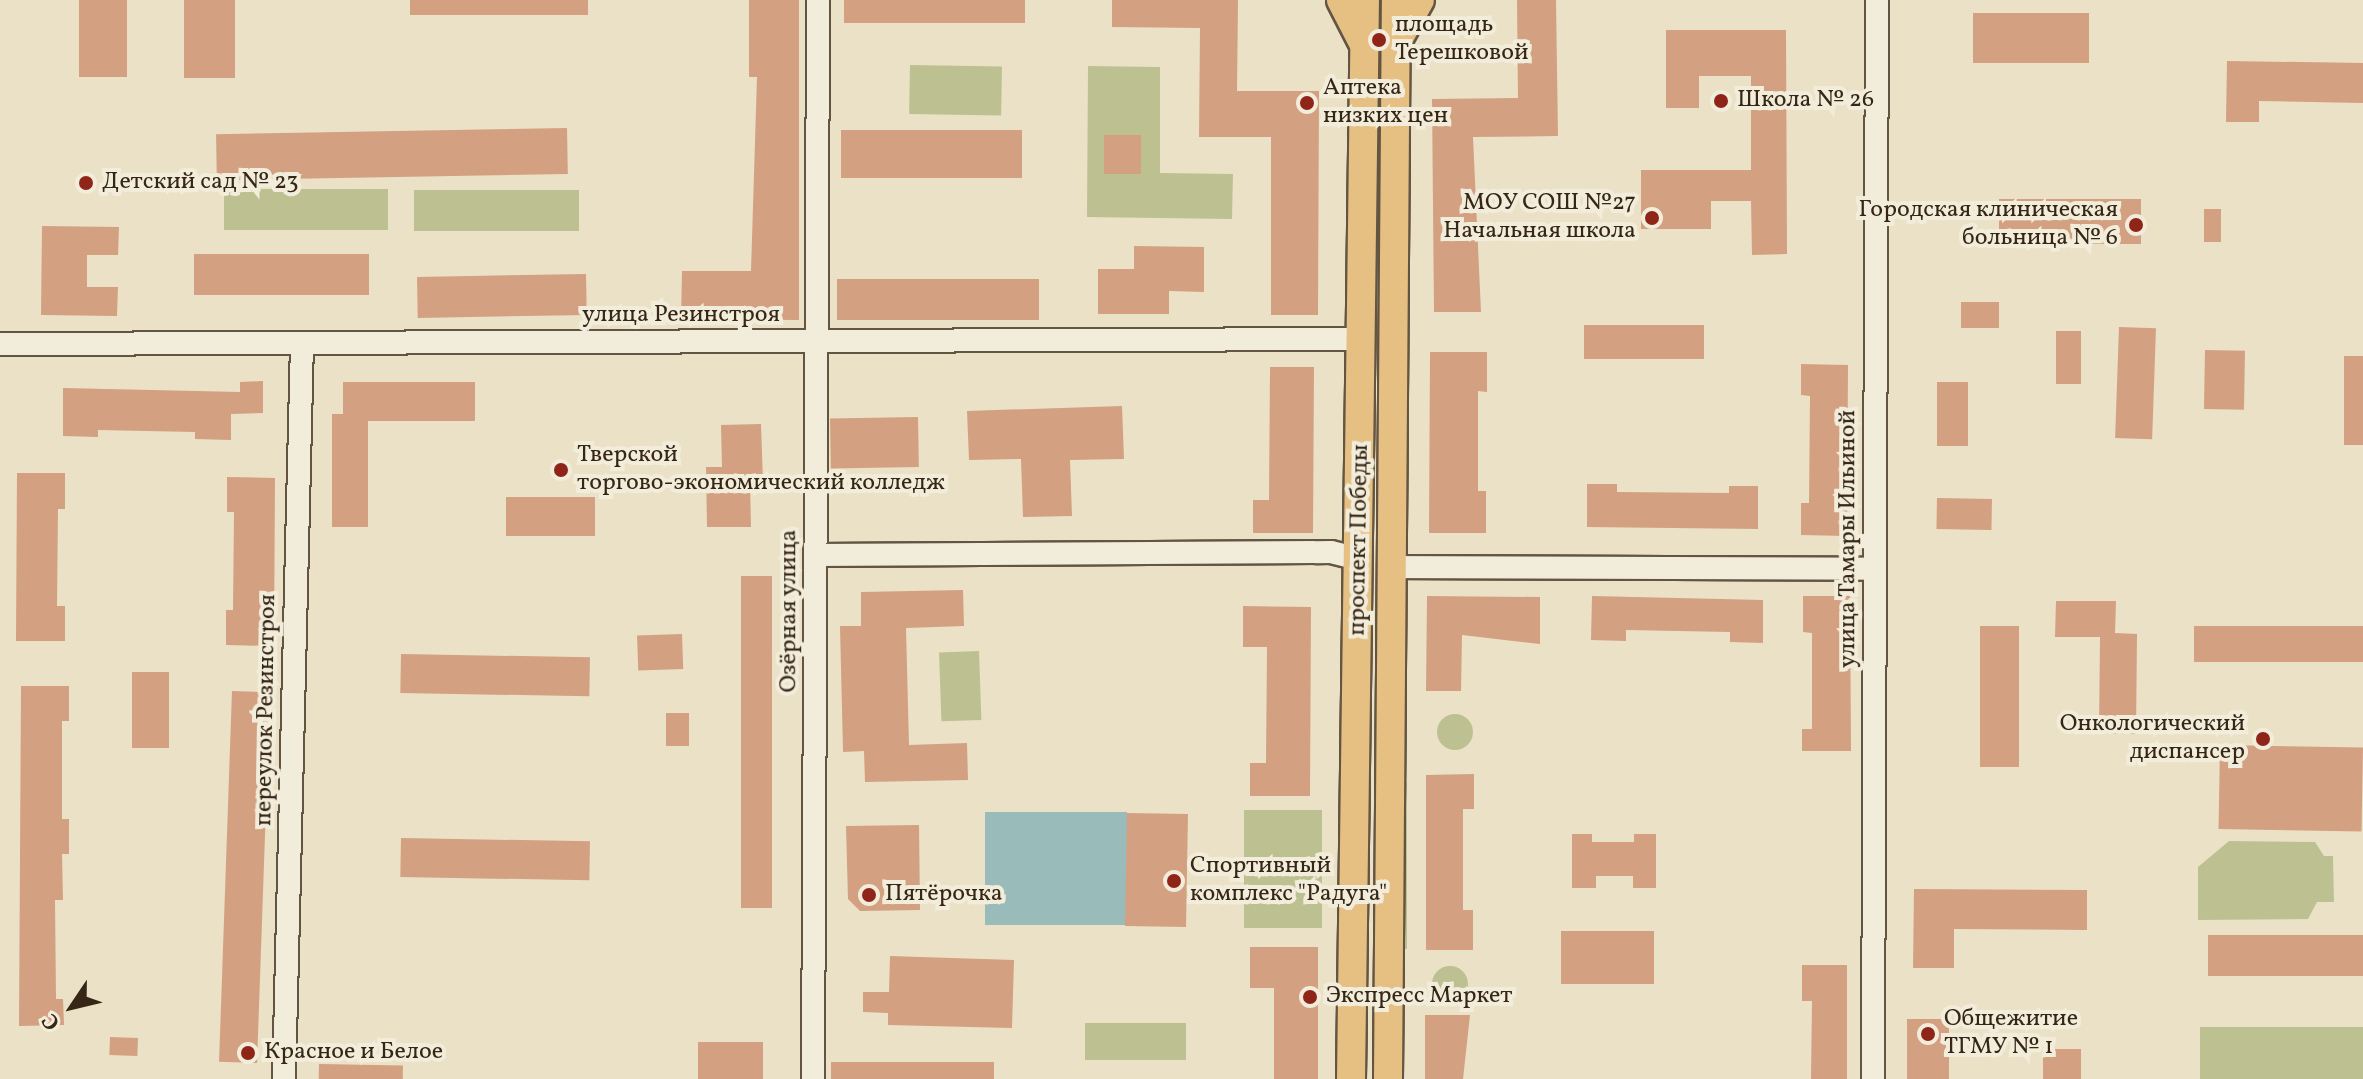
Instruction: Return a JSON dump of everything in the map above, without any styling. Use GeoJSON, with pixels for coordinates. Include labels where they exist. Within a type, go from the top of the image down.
{"type":"FeatureCollection","features":[{"type":"Feature","properties":{"kind":"main road"},"geometry":{"type":"LineString","coordinates":[[1341,0],[1365,50]]}},
{"type":"Feature","properties":{"kind":"main road","name":"проспект Победы"},"geometry":{"type":"LineString","coordinates":[[1351,1079],[1365,0]]}},
{"type":"Feature","properties":{"kind":"main road","name":"проспект Победы"},"geometry":{"type":"LineString","coordinates":[[1388,1079],[1396,0]]}},
{"type":"Feature","properties":{"kind":"main road"},"geometry":{"type":"LineString","coordinates":[[1395,46],[1420,0]]}},
{"type":"Feature","properties":{"kind":"street","name":"Озёрная улица"},"geometry":{"type":"LineString","coordinates":[[813,1079],[818,0]]}},
{"type":"Feature","properties":{"kind":"street","name":"улица Тамары Ильиной"},"geometry":{"type":"LineString","coordinates":[[1873,1079],[1877,0]]}},
{"type":"Feature","properties":{"kind":"street","name":"улица Резинстроя"},"geometry":{"type":"LineString","coordinates":[[0,344],[1362,339]]}},
{"type":"Feature","properties":{"kind":"street","name":"переулок Резинстроя"},"geometry":{"type":"LineString","coordinates":[[284,1079],[302,343]]}},
{"type":"Feature","properties":{"kind":"street"},"geometry":{"type":"LineString","coordinates":[[816,555],[1331,552],[1360,559]]}},
{"type":"Feature","properties":{"kind":"street"},"geometry":{"type":"LineString","coordinates":[[1390,567],[1875,569]]}},
{"type":"Feature","properties":{"kind":"green space"},"geometry":{"type":"Polygon","coordinates":[[[910,65],[1002,67],[1001,116],[909,114],[910,65]]]}},
{"type":"Feature","properties":{"kind":"green space"},"geometry":{"type":"Polygon","coordinates":[[[1088,66],[1160,67],[1160,173],[1233,174],[1232,219],[1087,217],[1088,66]]]}},
{"type":"Feature","properties":{"kind":"green space"},"geometry":{"type":"Polygon","coordinates":[[[224,189],[388,189],[388,230],[224,230],[224,189]]]}},
{"type":"Feature","properties":{"kind":"green space"},"geometry":{"type":"Polygon","coordinates":[[[414,190],[579,190],[579,231],[414,231],[414,190]]]}},
{"type":"Feature","properties":{"kind":"green space"},"geometry":{"type":"Polygon","coordinates":[[[979,651],[981,720],[941,721],[939,652],[979,651]]]}},
{"type":"Feature","properties":{"kind":"green space"},"geometry":{"type":"Polygon","coordinates":[[[1455,714],[1468,719],[1473,732],[1468,745],[1455,750],[1442,745],[1437,732],[1442,719],[1455,714]]]}},
{"type":"Feature","properties":{"kind":"green space"},"geometry":{"type":"Polygon","coordinates":[[[1398,783],[1407,783],[1407,949],[1398,949],[1398,783]]]}},
{"type":"Feature","properties":{"kind":"green space"},"geometry":{"type":"Polygon","coordinates":[[[1244,810],[1322,810],[1322,928],[1244,928],[1244,810]]]}},
{"type":"Feature","properties":{"kind":"green space"},"geometry":{"type":"Polygon","coordinates":[[[2229,841],[2315,842],[2324,856],[2333,856],[2334,902],[2317,902],[2308,919],[2198,920],[2198,867],[2229,841]]]}},
{"type":"Feature","properties":{"kind":"green space"},"geometry":{"type":"Polygon","coordinates":[[[1450,966],[1463,971],[1468,984],[1463,997],[1450,1002],[1437,997],[1432,984],[1437,971],[1450,966]]]}},
{"type":"Feature","properties":{"kind":"green space"},"geometry":{"type":"Polygon","coordinates":[[[1085,1023],[1186,1023],[1186,1060],[1085,1060],[1085,1023]]]}},
{"type":"Feature","properties":{"kind":"green space"},"geometry":{"type":"Polygon","coordinates":[[[2200,1027],[2363,1027],[2363,1079],[2200,1079],[2200,1027]]]}},
{"type":"Feature","properties":{"kind":"water"},"geometry":{"type":"Polygon","coordinates":[[[985,812],[1127,812],[1127,925],[985,925],[985,812]]]}},
{"type":"Feature","properties":{"kind":"building"},"geometry":{"type":"Polygon","coordinates":[[[79,0],[127,0],[127,77],[79,77],[79,0]]]}},
{"type":"Feature","properties":{"kind":"building"},"geometry":{"type":"Polygon","coordinates":[[[184,0],[235,0],[235,78],[184,78],[184,0]]]}},
{"type":"Feature","properties":{"kind":"building"},"geometry":{"type":"Polygon","coordinates":[[[410,0],[588,0],[588,15],[410,15],[410,0]]]}},
{"type":"Feature","properties":{"kind":"building"},"geometry":{"type":"Polygon","coordinates":[[[749,0],[799,0],[799,320],[681,319],[682,271],[751,271],[757,77],[749,77],[749,0]]]}},
{"type":"Feature","properties":{"kind":"building"},"geometry":{"type":"Polygon","coordinates":[[[844,0],[1025,0],[1025,23],[844,23],[844,0]]]}},
{"type":"Feature","properties":{"kind":"building"},"geometry":{"type":"Polygon","coordinates":[[[1112,0],[1238,0],[1237,91],[1319,91],[1318,315],[1271,315],[1271,137],[1199,137],[1200,28],[1112,27],[1112,0]]]}},
{"type":"Feature","properties":{"kind":"building"},"geometry":{"type":"Polygon","coordinates":[[[1517,0],[1556,0],[1558,136],[1473,137],[1481,312],[1434,312],[1432,99],[1518,98],[1517,0]]]}},
{"type":"Feature","properties":{"kind":"building"},"geometry":{"type":"Polygon","coordinates":[[[1973,13],[2089,13],[2089,63],[1973,63],[1973,13]]]}},
{"type":"Feature","properties":{"kind":"building"},"geometry":{"type":"Polygon","coordinates":[[[1666,30],[1786,30],[1787,254],[1752,255],[1751,201],[1711,201],[1711,229],[1641,229],[1641,170],[1751,170],[1751,76],[1699,76],[1699,108],[1666,108],[1666,30]]]}},
{"type":"Feature","properties":{"kind":"building"},"geometry":{"type":"Polygon","coordinates":[[[2227,61],[2363,63],[2363,103],[2259,101],[2259,122],[2226,122],[2227,61]]]}},
{"type":"Feature","properties":{"kind":"building"},"geometry":{"type":"Polygon","coordinates":[[[567,128],[568,174],[217,180],[216,134],[567,128]]]}},
{"type":"Feature","properties":{"kind":"building"},"geometry":{"type":"Polygon","coordinates":[[[841,130],[1022,130],[1022,178],[841,178],[841,130]]]}},
{"type":"Feature","properties":{"kind":"building"},"geometry":{"type":"Polygon","coordinates":[[[1104,135],[1141,135],[1141,174],[1104,174],[1104,135]]]}},
{"type":"Feature","properties":{"kind":"building"},"geometry":{"type":"Polygon","coordinates":[[[1999,199],[2141,199],[2141,244],[1999,244],[1999,199]]]}},
{"type":"Feature","properties":{"kind":"building"},"geometry":{"type":"Polygon","coordinates":[[[2204,209],[2221,209],[2221,242],[2204,242],[2204,209]]]}},
{"type":"Feature","properties":{"kind":"building"},"geometry":{"type":"Polygon","coordinates":[[[42,226],[119,227],[118,255],[87,255],[87,287],[118,287],[117,316],[41,315],[42,226]]]}},
{"type":"Feature","properties":{"kind":"building"},"geometry":{"type":"Polygon","coordinates":[[[1134,246],[1204,247],[1204,292],[1169,291],[1169,314],[1098,314],[1098,269],[1134,269],[1134,246]]]}},
{"type":"Feature","properties":{"kind":"building"},"geometry":{"type":"Polygon","coordinates":[[[194,254],[369,254],[369,295],[194,295],[194,254]]]}},
{"type":"Feature","properties":{"kind":"building"},"geometry":{"type":"Polygon","coordinates":[[[586,274],[587,315],[418,318],[417,277],[586,274]]]}},
{"type":"Feature","properties":{"kind":"building"},"geometry":{"type":"Polygon","coordinates":[[[837,279],[1039,279],[1039,320],[837,320],[837,279]]]}},
{"type":"Feature","properties":{"kind":"building"},"geometry":{"type":"Polygon","coordinates":[[[1961,302],[1999,302],[1999,328],[1961,328],[1961,302]]]}},
{"type":"Feature","properties":{"kind":"building"},"geometry":{"type":"Polygon","coordinates":[[[1584,325],[1704,325],[1704,359],[1584,359],[1584,325]]]}},
{"type":"Feature","properties":{"kind":"building"},"geometry":{"type":"Polygon","coordinates":[[[2119,327],[2156,328],[2152,439],[2115,438],[2119,327]]]}},
{"type":"Feature","properties":{"kind":"building"},"geometry":{"type":"Polygon","coordinates":[[[2056,331],[2081,331],[2081,384],[2056,384],[2056,331]]]}},
{"type":"Feature","properties":{"kind":"building"},"geometry":{"type":"Polygon","coordinates":[[[2205,350],[2245,351],[2244,410],[2204,409],[2205,350]]]}},
{"type":"Feature","properties":{"kind":"building"},"geometry":{"type":"Polygon","coordinates":[[[1430,352],[1487,352],[1487,392],[1478,391],[1478,491],[1486,491],[1486,533],[1429,533],[1430,352]]]}},
{"type":"Feature","properties":{"kind":"building"},"geometry":{"type":"Polygon","coordinates":[[[2344,356],[2363,356],[2363,445],[2344,445],[2344,356]]]}},
{"type":"Feature","properties":{"kind":"building"},"geometry":{"type":"Polygon","coordinates":[[[1801,364],[1848,365],[1847,536],[1801,535],[1801,503],[1809,503],[1810,396],[1801,395],[1801,364]]]}},
{"type":"Feature","properties":{"kind":"building"},"geometry":{"type":"Polygon","coordinates":[[[1270,367],[1314,367],[1313,533],[1253,533],[1253,500],[1269,500],[1270,367]]]}},
{"type":"Feature","properties":{"kind":"building"},"geometry":{"type":"Polygon","coordinates":[[[263,381],[263,413],[231,414],[231,440],[195,439],[195,432],[98,430],[98,437],[63,436],[63,388],[240,392],[240,382],[263,381]]]}},
{"type":"Feature","properties":{"kind":"building"},"geometry":{"type":"Polygon","coordinates":[[[343,382],[475,382],[475,421],[368,421],[368,527],[332,527],[332,414],[343,414],[343,382]]]}},
{"type":"Feature","properties":{"kind":"building"},"geometry":{"type":"Polygon","coordinates":[[[1937,382],[1968,382],[1968,446],[1937,446],[1937,382]]]}},
{"type":"Feature","properties":{"kind":"building"},"geometry":{"type":"Polygon","coordinates":[[[1122,406],[1124,459],[1070,460],[1072,516],[1023,517],[1021,459],[969,460],[967,411],[1122,406]]]}},
{"type":"Feature","properties":{"kind":"building"},"geometry":{"type":"Polygon","coordinates":[[[918,417],[919,467],[831,469],[830,419],[918,417]]]}},
{"type":"Feature","properties":{"kind":"building"},"geometry":{"type":"Polygon","coordinates":[[[761,424],[763,482],[750,483],[751,527],[707,527],[706,467],[722,467],[721,425],[761,424]]]}},
{"type":"Feature","properties":{"kind":"building"},"geometry":{"type":"Polygon","coordinates":[[[17,473],[65,473],[65,509],[58,509],[57,606],[65,606],[65,641],[16,641],[17,473]]]}},
{"type":"Feature","properties":{"kind":"building"},"geometry":{"type":"Polygon","coordinates":[[[227,477],[275,478],[274,646],[226,645],[226,610],[233,610],[234,512],[227,512],[227,477]]]}},
{"type":"Feature","properties":{"kind":"building"},"geometry":{"type":"Polygon","coordinates":[[[1587,484],[1617,484],[1617,492],[1729,493],[1729,486],[1758,486],[1758,529],[1587,527],[1587,484]]]}},
{"type":"Feature","properties":{"kind":"building"},"geometry":{"type":"Polygon","coordinates":[[[506,497],[595,497],[595,536],[506,536],[506,497]]]}},
{"type":"Feature","properties":{"kind":"building"},"geometry":{"type":"Polygon","coordinates":[[[1937,498],[1992,499],[1991,530],[1936,529],[1937,498]]]}},
{"type":"Feature","properties":{"kind":"building"},"geometry":{"type":"Polygon","coordinates":[[[741,576],[772,576],[772,908],[741,908],[741,576]]]}},
{"type":"Feature","properties":{"kind":"building"},"geometry":{"type":"Polygon","coordinates":[[[963,590],[964,626],[906,628],[909,745],[967,743],[968,780],[865,782],[864,751],[843,752],[840,626],[861,626],[861,592],[963,590]]]}},
{"type":"Feature","properties":{"kind":"building"},"geometry":{"type":"Polygon","coordinates":[[[1427,596],[1540,597],[1540,644],[1462,635],[1461,691],[1426,691],[1427,596]]]}},
{"type":"Feature","properties":{"kind":"building"},"geometry":{"type":"Polygon","coordinates":[[[1592,596],[1763,600],[1763,643],[1730,642],[1730,632],[1626,630],[1626,641],[1591,640],[1592,596]]]}},
{"type":"Feature","properties":{"kind":"building"},"geometry":{"type":"Polygon","coordinates":[[[1803,596],[1850,596],[1851,751],[1802,751],[1802,729],[1812,729],[1812,633],[1803,632],[1803,596]]]}},
{"type":"Feature","properties":{"kind":"building"},"geometry":{"type":"Polygon","coordinates":[[[2056,601],[2116,601],[2115,633],[2137,634],[2136,734],[2099,733],[2100,637],[2055,637],[2056,601]]]}},
{"type":"Feature","properties":{"kind":"building"},"geometry":{"type":"Polygon","coordinates":[[[1243,606],[1311,607],[1310,796],[1250,796],[1250,763],[1266,763],[1267,647],[1243,647],[1243,606]]]}},
{"type":"Feature","properties":{"kind":"building"},"geometry":{"type":"Polygon","coordinates":[[[1980,626],[2019,626],[2019,767],[1980,767],[1980,626]]]}},
{"type":"Feature","properties":{"kind":"building"},"geometry":{"type":"Polygon","coordinates":[[[2194,626],[2363,626],[2363,662],[2194,662],[2194,626]]]}},
{"type":"Feature","properties":{"kind":"building"},"geometry":{"type":"Polygon","coordinates":[[[682,634],[683,669],[638,671],[637,636],[682,634]]]}},
{"type":"Feature","properties":{"kind":"building"},"geometry":{"type":"Polygon","coordinates":[[[401,654],[590,657],[589,696],[400,693],[401,654]]]}},
{"type":"Feature","properties":{"kind":"building"},"geometry":{"type":"Polygon","coordinates":[[[132,672],[169,672],[169,748],[132,748],[132,672]]]}},
{"type":"Feature","properties":{"kind":"building"},"geometry":{"type":"Polygon","coordinates":[[[21,686],[69,686],[69,721],[62,721],[62,819],[69,819],[69,854],[62,854],[63,900],[55,900],[56,999],[63,999],[64,1025],[19,1026],[21,686]]]}},
{"type":"Feature","properties":{"kind":"building"},"geometry":{"type":"Polygon","coordinates":[[[232,691],[270,692],[257,1063],[219,1062],[232,691]]]}},
{"type":"Feature","properties":{"kind":"building"},"geometry":{"type":"Polygon","coordinates":[[[666,713],[689,713],[689,746],[666,746],[666,713]]]}},
{"type":"Feature","properties":{"kind":"building"},"geometry":{"type":"Polygon","coordinates":[[[2220,745],[2363,747],[2362,831],[2219,829],[2220,745]]]}},
{"type":"Feature","properties":{"kind":"building"},"geometry":{"type":"Polygon","coordinates":[[[1474,774],[1474,809],[1463,809],[1463,910],[1473,910],[1473,950],[1426,950],[1426,775],[1474,774]]]}},
{"type":"Feature","properties":{"kind":"building"},"geometry":{"type":"Polygon","coordinates":[[[1127,813],[1188,814],[1186,927],[1125,926],[1127,813]]]}},
{"type":"Feature","properties":{"kind":"building"},"geometry":{"type":"Polygon","coordinates":[[[919,825],[920,910],[860,911],[848,899],[846,826],[919,825]]]}},
{"type":"Feature","properties":{"kind":"building"},"geometry":{"type":"Polygon","coordinates":[[[1572,834],[1592,834],[1592,842],[1634,842],[1634,834],[1656,834],[1656,888],[1633,888],[1633,876],[1596,876],[1596,888],[1572,888],[1572,834]]]}},
{"type":"Feature","properties":{"kind":"building"},"geometry":{"type":"Polygon","coordinates":[[[401,838],[590,841],[589,880],[400,877],[401,838]]]}},
{"type":"Feature","properties":{"kind":"building"},"geometry":{"type":"Polygon","coordinates":[[[1914,889],[2087,890],[2087,930],[1954,929],[1954,968],[1913,968],[1914,889]]]}},
{"type":"Feature","properties":{"kind":"building"},"geometry":{"type":"Polygon","coordinates":[[[1561,931],[1654,931],[1654,984],[1561,984],[1561,931]]]}},
{"type":"Feature","properties":{"kind":"building"},"geometry":{"type":"Polygon","coordinates":[[[2208,935],[2363,935],[2363,976],[2208,976],[2208,935]]]}},
{"type":"Feature","properties":{"kind":"building"},"geometry":{"type":"Polygon","coordinates":[[[1250,947],[1318,947],[1318,1079],[1274,1079],[1274,988],[1250,988],[1250,947]]]}},
{"type":"Feature","properties":{"kind":"building"},"geometry":{"type":"Polygon","coordinates":[[[890,956],[1014,960],[1012,1028],[888,1025],[888,1013],[863,1012],[863,992],[889,992],[890,956]]]}},
{"type":"Feature","properties":{"kind":"building"},"geometry":{"type":"Polygon","coordinates":[[[1802,965],[1847,965],[1847,1079],[1811,1079],[1812,1001],[1802,1001],[1802,965]]]}},
{"type":"Feature","properties":{"kind":"building"},"geometry":{"type":"Polygon","coordinates":[[[1425,1015],[1470,1015],[1463,1079],[1425,1079],[1425,1015]]]}},
{"type":"Feature","properties":{"kind":"building"},"geometry":{"type":"Polygon","coordinates":[[[1907,1019],[1949,1019],[1949,1079],[1907,1079],[1907,1019]]]}},
{"type":"Feature","properties":{"kind":"building"},"geometry":{"type":"Polygon","coordinates":[[[110,1037],[138,1038],[137,1056],[109,1055],[110,1037]]]}},
{"type":"Feature","properties":{"kind":"building"},"geometry":{"type":"Polygon","coordinates":[[[698,1042],[763,1042],[763,1079],[698,1079],[698,1042]]]}},
{"type":"Feature","properties":{"kind":"building"},"geometry":{"type":"Polygon","coordinates":[[[2043,1049],[2081,1049],[2081,1079],[2043,1079],[2043,1049]]]}},
{"type":"Feature","properties":{"kind":"building"},"geometry":{"type":"Polygon","coordinates":[[[831,1062],[994,1062],[994,1079],[831,1079],[831,1062]]]}},
{"type":"Feature","properties":{"kind":"building"},"geometry":{"type":"Polygon","coordinates":[[[319,1064],[403,1065],[403,1079],[319,1079],[319,1064]]]}},
{"type":"Feature","properties":{"kind":"place","name":"площадь Терешковой"},"geometry":{"type":"Point","coordinates":[1379,40]}},
{"type":"Feature","properties":{"kind":"place","name":"Школа № 26"},"geometry":{"type":"Point","coordinates":[1721,101]}},
{"type":"Feature","properties":{"kind":"place","name":"Аптека низких цен"},"geometry":{"type":"Point","coordinates":[1307,103]}},
{"type":"Feature","properties":{"kind":"place","name":"Детский сад № 23"},"geometry":{"type":"Point","coordinates":[86,183]}},
{"type":"Feature","properties":{"kind":"place","name":"МОУ СОШ №27 Начальная школа"},"geometry":{"type":"Point","coordinates":[1652,218]}},
{"type":"Feature","properties":{"kind":"place","name":"Городская клиническая больница № 6"},"geometry":{"type":"Point","coordinates":[2136,225]}},
{"type":"Feature","properties":{"kind":"place","name":"Тверской торгово-экономический колледж"},"geometry":{"type":"Point","coordinates":[561,470]}},
{"type":"Feature","properties":{"kind":"place","name":"Онкологический диспансер"},"geometry":{"type":"Point","coordinates":[2263,739]}},
{"type":"Feature","properties":{"kind":"place","name":"Спортивный комплекс \"Радуга\""},"geometry":{"type":"Point","coordinates":[1174,881]}},
{"type":"Feature","properties":{"kind":"place","name":"Пятёрочка"},"geometry":{"type":"Point","coordinates":[869,895]}},
{"type":"Feature","properties":{"kind":"place","name":"Экспресс Маркет"},"geometry":{"type":"Point","coordinates":[1310,997]}},
{"type":"Feature","properties":{"kind":"place","name":"Общежитие ТГМУ № 1"},"geometry":{"type":"Point","coordinates":[1928,1034]}},
{"type":"Feature","properties":{"kind":"place","name":"Красное и Белое"},"geometry":{"type":"Point","coordinates":[248,1053]}}]}
